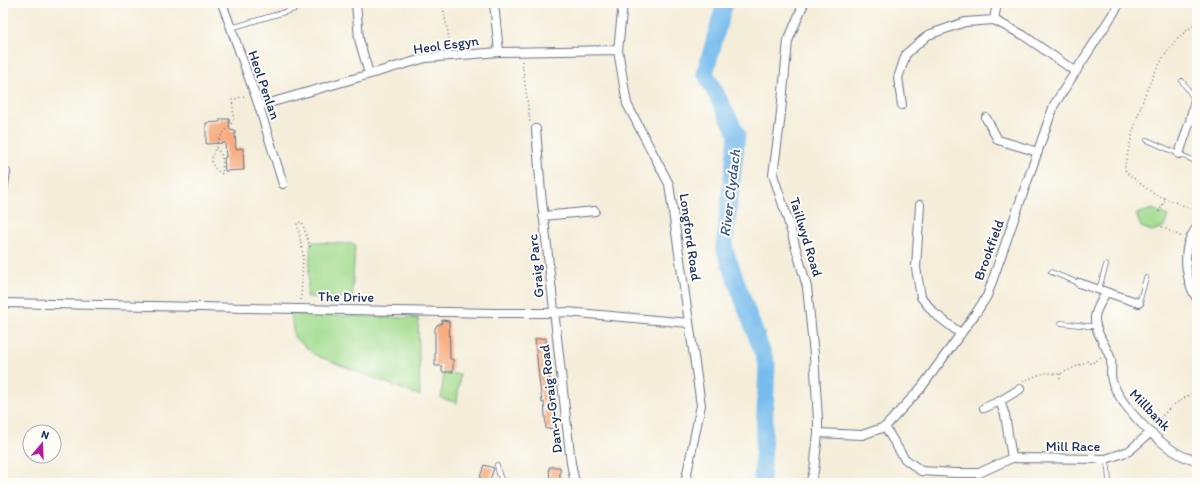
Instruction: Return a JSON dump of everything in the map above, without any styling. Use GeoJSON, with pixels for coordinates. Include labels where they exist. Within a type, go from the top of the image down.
{"type":"FeatureCollection","features":[{"type":"Feature","properties":{"kind":"street","name":"Heol Penlan"},"geometry":{"type":"LineString","coordinates":[[222,3],[259,106],[283,184]]}},
{"type":"Feature","properties":{"kind":"street"},"geometry":{"type":"LineString","coordinates":[[356,3],[359,39],[369,74]]}},
{"type":"Feature","properties":{"kind":"street"},"geometry":{"type":"LineString","coordinates":[[494,3],[499,52]]}},
{"type":"Feature","properties":{"kind":"street","name":"Longford Road"},"geometry":{"type":"LineString","coordinates":[[623,3],[618,50],[627,104],[669,184],[701,405],[685,483]]}},
{"type":"Feature","properties":{"kind":"street","name":"Taillwyd Road"},"geometry":{"type":"LineString","coordinates":[[804,3],[788,42],[773,175],[807,287],[814,355],[818,433],[814,471],[810,483]]}},
{"type":"Feature","properties":{"kind":"street"},"geometry":{"type":"LineString","coordinates":[[994,20],[997,3]]}},
{"type":"Feature","properties":{"kind":"street","name":"Brookfield"},"geometry":{"type":"LineString","coordinates":[[818,433],[862,435],[885,427],[921,388],[976,313],[987,296],[1054,105],[1120,3]]}},
{"type":"Feature","properties":{"kind":"street"},"geometry":{"type":"LineString","coordinates":[[902,106],[898,78],[906,54],[928,35],[965,22],[994,20],[1023,35],[1076,72]]}},
{"type":"Feature","properties":{"kind":"street","name":"Heol Esgyn"},"geometry":{"type":"LineString","coordinates":[[259,106],[426,58],[521,51],[618,50]]}},
{"type":"Feature","properties":{"kind":"street"},"geometry":{"type":"LineString","coordinates":[[1179,154],[1194,122],[1196,100]]}},
{"type":"Feature","properties":{"kind":"street"},"geometry":{"type":"LineString","coordinates":[[986,118],[998,140],[1038,152]]}},
{"type":"Feature","properties":{"kind":"street","name":"Graig Parc"},"geometry":{"type":"LineString","coordinates":[[536,129],[543,216],[554,313]]}},
{"type":"Feature","properties":{"kind":"street"},"geometry":{"type":"LineString","coordinates":[[3,191],[6,172]]}},
{"type":"Feature","properties":{"kind":"street"},"geometry":{"type":"LineString","coordinates":[[920,205],[916,268],[921,297],[934,313],[961,334]]}},
{"type":"Feature","properties":{"kind":"street","name":"Graig Parc"},"geometry":{"type":"LineString","coordinates":[[543,216],[595,211]]}},
{"type":"Feature","properties":{"kind":"street"},"geometry":{"type":"LineString","coordinates":[[1197,227],[1189,241],[1187,257],[1187,269],[1192,291],[1197,299]]}},
{"type":"Feature","properties":{"kind":"street"},"geometry":{"type":"LineString","coordinates":[[1079,283],[1139,303]]}},
{"type":"Feature","properties":{"kind":"street"},"geometry":{"type":"LineString","coordinates":[[1096,326],[1095,317],[1102,291]]}},
{"type":"Feature","properties":{"kind":"street","name":"The Drive"},"geometry":{"type":"LineString","coordinates":[[3,303],[300,309],[468,316],[567,312],[689,322]]}},
{"type":"Feature","properties":{"kind":"street","name":"Dan-y-Graig Road"},"geometry":{"type":"LineString","coordinates":[[554,313],[575,483]]}},
{"type":"Feature","properties":{"kind":"street","name":"Millbank"},"geometry":{"type":"LineString","coordinates":[[1096,326],[1111,362],[1111,380],[1121,400],[1149,431],[1185,457],[1197,460]]}},
{"type":"Feature","properties":{"kind":"street"},"geometry":{"type":"LineString","coordinates":[[984,408],[1000,401],[1020,389]]}},
{"type":"Feature","properties":{"kind":"street"},"geometry":{"type":"LineString","coordinates":[[1000,401],[1006,415],[1012,458]]}},
{"type":"Feature","properties":{"kind":"street","name":"Mill Race"},"geometry":{"type":"LineString","coordinates":[[885,427],[904,458],[921,471],[955,473],[979,473],[1012,458],[1106,459],[1130,452],[1149,431]]}},
{"type":"Feature","properties":{"kind":"lane"},"geometry":{"type":"LineString","coordinates":[[231,28],[295,9]]}},
{"type":"Feature","properties":{"kind":"lane"},"geometry":{"type":"LineString","coordinates":[[1182,80],[1196,100]]}},
{"type":"Feature","properties":{"kind":"lane"},"geometry":{"type":"LineString","coordinates":[[1147,140],[1195,161]]}},
{"type":"Feature","properties":{"kind":"lane"},"geometry":{"type":"LineString","coordinates":[[1102,291],[1106,265]]}},
{"type":"Feature","properties":{"kind":"lane"},"geometry":{"type":"LineString","coordinates":[[1051,272],[1079,283]]}},
{"type":"Feature","properties":{"kind":"lane"},"geometry":{"type":"LineString","coordinates":[[1139,303],[1146,278]]}},
{"type":"Feature","properties":{"kind":"lane"},"geometry":{"type":"LineString","coordinates":[[1061,323],[1096,326]]}},
{"type":"Feature","properties":{"kind":"lane"},"geometry":{"type":"LineString","coordinates":[[1106,459],[1109,483]]}},
{"type":"Feature","properties":{"kind":"lane"},"geometry":{"type":"LineString","coordinates":[[497,465],[503,483]]}},
{"type":"Feature","properties":{"kind":"path"},"geometry":{"type":"LineString","coordinates":[[442,3],[452,56]]}},
{"type":"Feature","properties":{"kind":"path"},"geometry":{"type":"LineString","coordinates":[[1197,24],[1181,34],[1165,55],[1154,74],[1140,108],[1125,165],[1125,170],[1137,182],[1154,194],[1197,211]]}},
{"type":"Feature","properties":{"kind":"path"},"geometry":{"type":"LineString","coordinates":[[521,51],[530,129],[536,129]]}},
{"type":"Feature","properties":{"kind":"path"},"geometry":{"type":"LineString","coordinates":[[216,148],[222,155],[222,174],[212,166],[212,156],[222,133],[231,124],[233,116],[232,100],[244,95],[255,95]]}},
{"type":"Feature","properties":{"kind":"path"},"geometry":{"type":"LineString","coordinates":[[1159,212],[1165,198]]}},
{"type":"Feature","properties":{"kind":"path"},"geometry":{"type":"LineString","coordinates":[[300,309],[303,262],[298,223],[302,222],[310,247]]}},
{"type":"Feature","properties":{"kind":"path"},"geometry":{"type":"LineString","coordinates":[[1162,227],[1189,241]]}},
{"type":"Feature","properties":{"kind":"path"},"geometry":{"type":"LineString","coordinates":[[1020,389],[1023,382],[1044,373],[1060,374],[1088,361],[1091,364],[1108,353]]}},
{"type":"Feature","properties":{"kind":"path"},"geometry":{"type":"LineString","coordinates":[[1060,374],[1060,379]]}},
{"type":"Feature","properties":{"kind":"path"},"geometry":{"type":"LineString","coordinates":[[1149,431],[1172,406],[1197,390]]}},
{"type":"Feature","properties":{"kind":"green space"},"geometry":{"type":"Polygon","coordinates":[[[1153,209],[1168,216],[1164,227],[1152,231],[1141,227],[1136,214],[1153,209]]]}},
{"type":"Feature","properties":{"kind":"green space"},"geometry":{"type":"Polygon","coordinates":[[[311,242],[355,244],[352,299],[307,297],[311,242]]]}},
{"type":"Feature","properties":{"kind":"green space"},"geometry":{"type":"Polygon","coordinates":[[[291,314],[418,318],[420,396],[315,355],[294,337],[291,314]]]}},
{"type":"Feature","properties":{"kind":"green space"},"geometry":{"type":"Polygon","coordinates":[[[444,373],[460,374],[457,403],[441,398],[444,373]]]}},
{"type":"Feature","properties":{"kind":"building"},"geometry":{"type":"Polygon","coordinates":[[[220,119],[229,119],[230,130],[235,131],[236,149],[243,148],[244,170],[225,171],[225,143],[206,144],[206,123],[220,122],[220,119]]]}},
{"type":"Feature","properties":{"kind":"building"},"geometry":{"type":"Polygon","coordinates":[[[442,320],[449,321],[450,359],[453,359],[453,372],[442,372],[442,366],[435,366],[435,328],[437,325],[442,323],[442,320]]]}},
{"type":"Feature","properties":{"kind":"building"},"geometry":{"type":"Polygon","coordinates":[[[546,338],[550,385],[557,428],[546,429],[544,402],[542,403],[535,339],[546,338]]]}},
{"type":"Feature","properties":{"kind":"building"},"geometry":{"type":"Polygon","coordinates":[[[484,465],[494,468],[489,483],[479,480],[484,465]]]}},
{"type":"Feature","properties":{"kind":"building"},"geometry":{"type":"Polygon","coordinates":[[[549,467],[560,467],[560,483],[550,483],[549,467]]]}},
{"type":"Feature","properties":{"kind":"waterway","name":"River Clydach"},"geometry":{"type":"LineString","coordinates":[[725,3],[705,73],[737,134],[724,248],[767,365],[762,483]]}}]}
